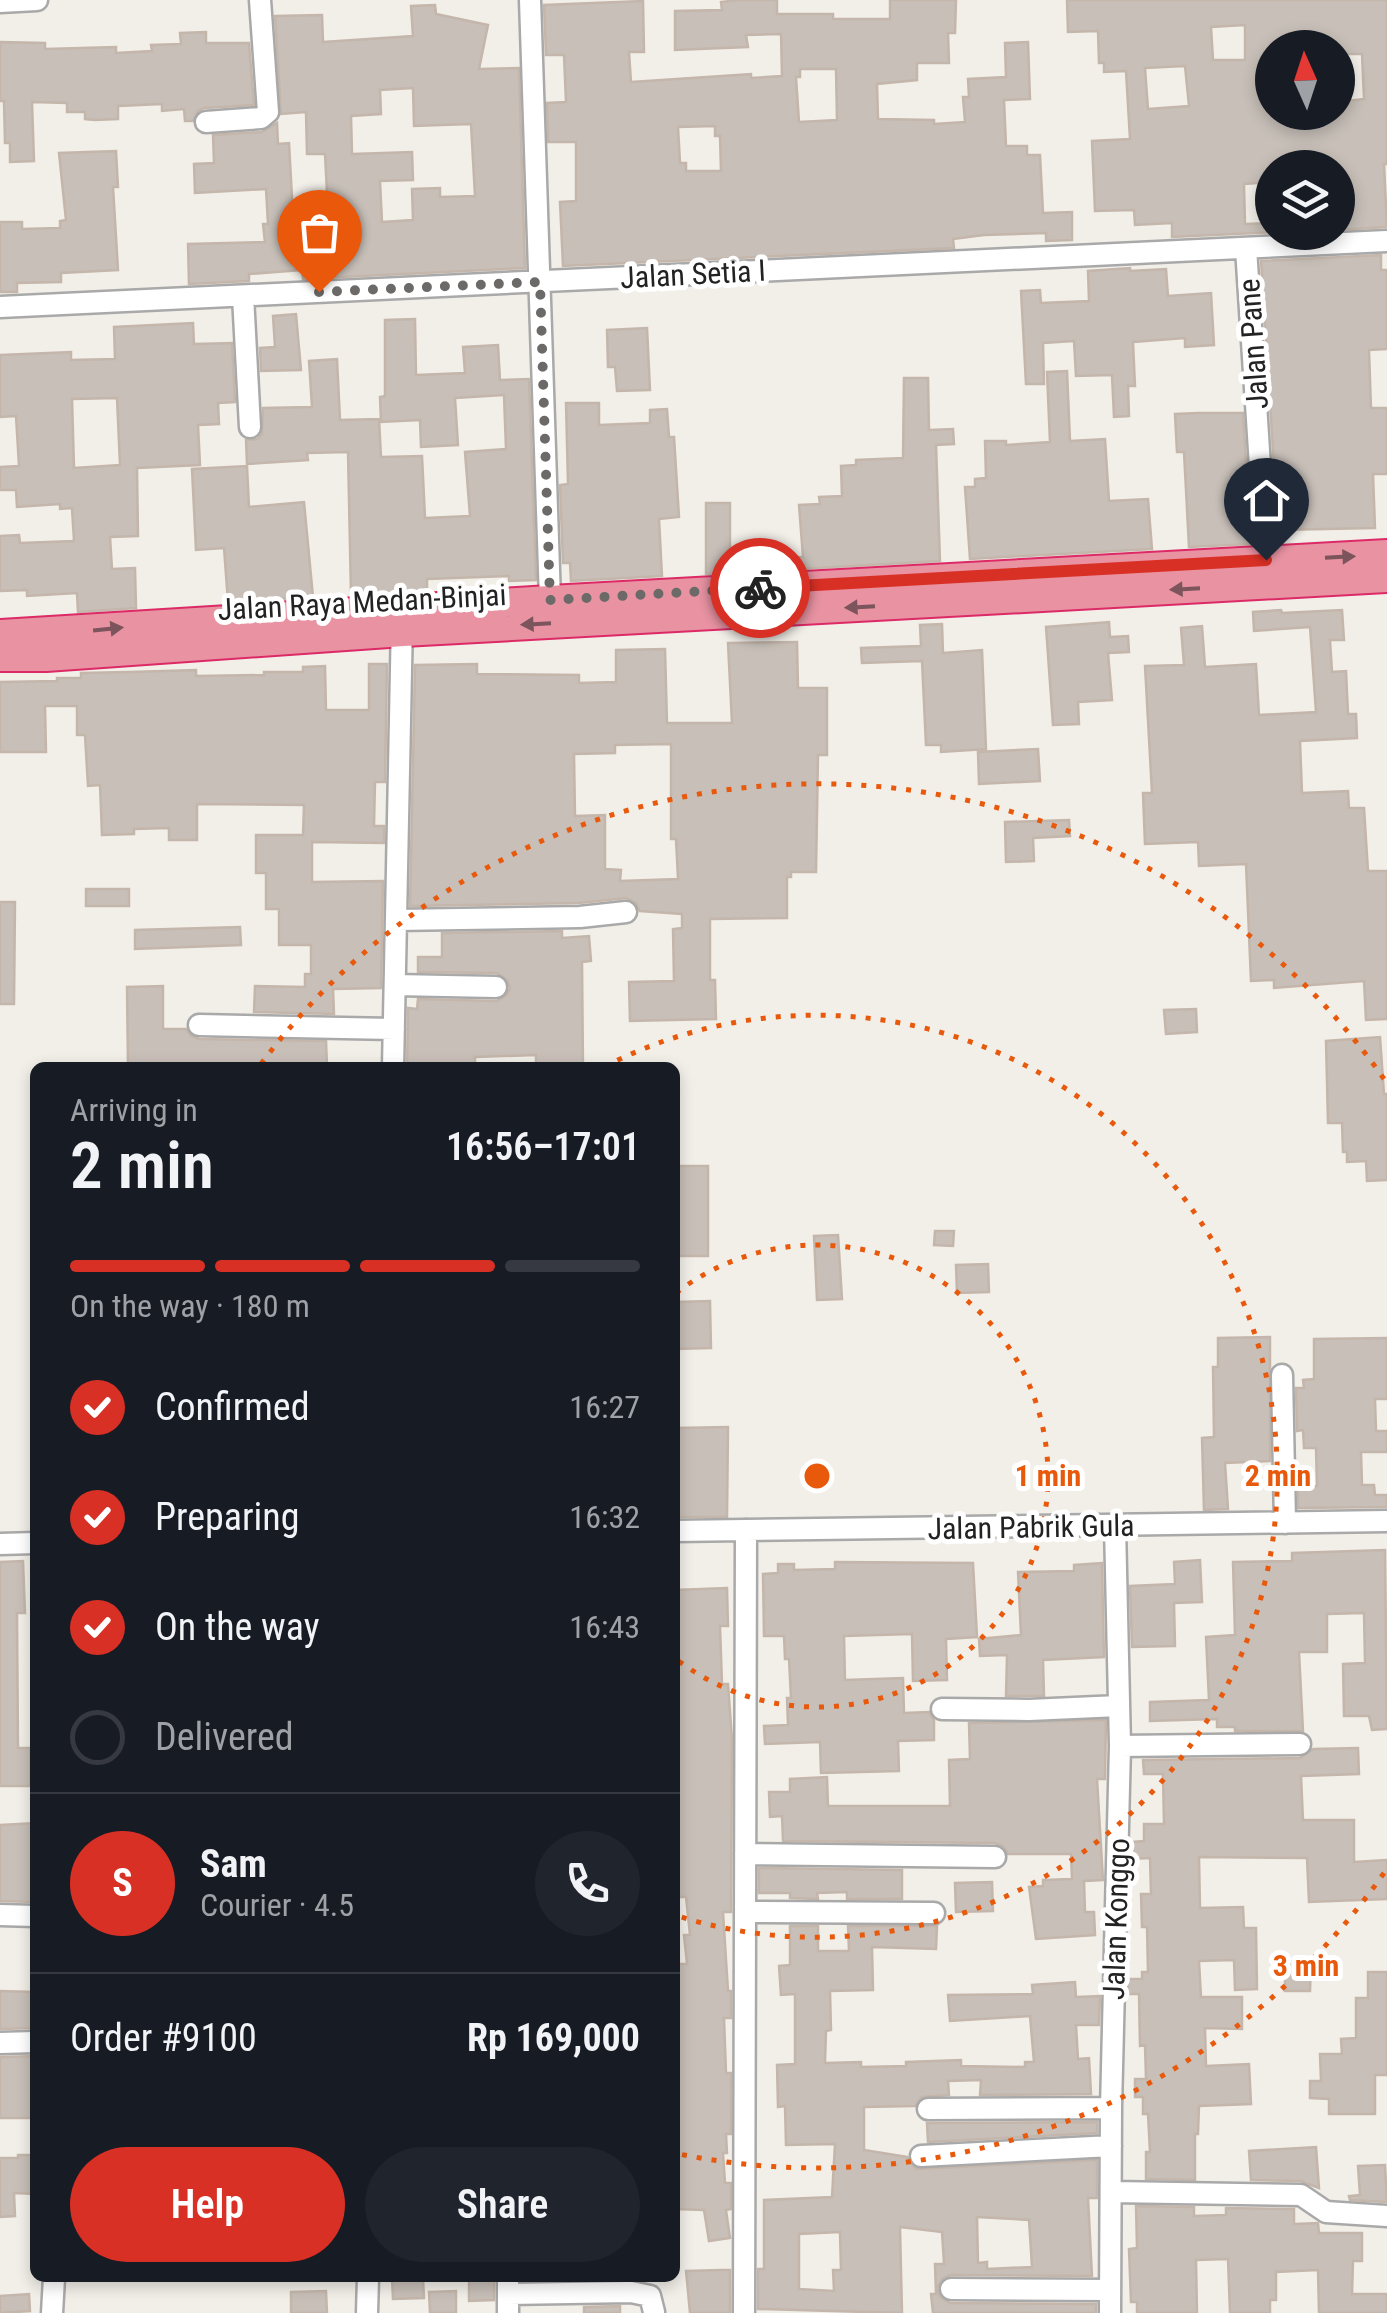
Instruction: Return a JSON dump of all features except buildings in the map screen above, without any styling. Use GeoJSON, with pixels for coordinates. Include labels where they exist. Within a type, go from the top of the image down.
{"type":"FeatureCollection","features":[{"type":"Feature","properties":{"kind":"highway","name":"Jalan Raya Medan-Binjai"},"geometry":{"type":"LineString","coordinates":[[0,657],[46,657],[402,621],[550,600],[1387,554]]}},
{"type":"Feature","properties":{"kind":"highway","name":"Jalan Raya Medan-Binjai"},"geometry":{"type":"LineString","coordinates":[[0,634],[402,621],[1387,578]]}},
{"type":"Feature","properties":{"kind":"street"},"geometry":{"type":"LineString","coordinates":[[0,2],[37,0]]}},
{"type":"Feature","properties":{"kind":"street"},"geometry":{"type":"LineString","coordinates":[[206,122],[261,118],[268,112],[260,0]]}},
{"type":"Feature","properties":{"kind":"street"},"geometry":{"type":"LineString","coordinates":[[530,0],[550,600]]}},
{"type":"Feature","properties":{"kind":"street","name":"Jalan Setia I"},"geometry":{"type":"LineString","coordinates":[[0,307],[1387,241]]}},
{"type":"Feature","properties":{"kind":"street","name":"Jalan Pane"},"geometry":{"type":"LineString","coordinates":[[1246,248],[1266,560]]}},
{"type":"Feature","properties":{"kind":"street"},"geometry":{"type":"LineString","coordinates":[[244,296],[250,426]]}},
{"type":"Feature","properties":{"kind":"street"},"geometry":{"type":"LineString","coordinates":[[393,1062],[402,621]]}},
{"type":"Feature","properties":{"kind":"street"},"geometry":{"type":"LineString","coordinates":[[396,920],[580,917],[626,912]]}},
{"type":"Feature","properties":{"kind":"street"},"geometry":{"type":"LineString","coordinates":[[395,985],[496,986]]}},
{"type":"Feature","properties":{"kind":"street"},"geometry":{"type":"LineString","coordinates":[[199,1025],[394,1029]]}},
{"type":"Feature","properties":{"kind":"street"},"geometry":{"type":"LineString","coordinates":[[1282,1374],[1285,1523]]}},
{"type":"Feature","properties":{"kind":"street","name":"Jalan Pabrik Gula"},"geometry":{"type":"LineString","coordinates":[[680,1531],[1387,1521]]}},
{"type":"Feature","properties":{"kind":"street","name":"Jalan Konggo"},"geometry":{"type":"LineString","coordinates":[[1110,2313],[1120,1746],[1115,1526]]}},
{"type":"Feature","properties":{"kind":"street"},"geometry":{"type":"LineString","coordinates":[[744,2313],[746,1530]]}},
{"type":"Feature","properties":{"kind":"street"},"geometry":{"type":"LineString","coordinates":[[0,1544],[30,1543]]}},
{"type":"Feature","properties":{"kind":"street"},"geometry":{"type":"LineString","coordinates":[[942,1710],[1119,1706]]}},
{"type":"Feature","properties":{"kind":"street"},"geometry":{"type":"LineString","coordinates":[[1120,1746],[1300,1744]]}},
{"type":"Feature","properties":{"kind":"street"},"geometry":{"type":"LineString","coordinates":[[745,1854],[994,1857]]}},
{"type":"Feature","properties":{"kind":"street"},"geometry":{"type":"LineString","coordinates":[[745,1912],[934,1913]]}},
{"type":"Feature","properties":{"kind":"street"},"geometry":{"type":"LineString","coordinates":[[0,1915],[30,1916]]}},
{"type":"Feature","properties":{"kind":"street"},"geometry":{"type":"LineString","coordinates":[[0,2044],[30,2042]]}},
{"type":"Feature","properties":{"kind":"street"},"geometry":{"type":"LineString","coordinates":[[928,2109],[1111,2108]]}},
{"type":"Feature","properties":{"kind":"street"},"geometry":{"type":"LineString","coordinates":[[921,2156],[1111,2146]]}},
{"type":"Feature","properties":{"kind":"street"},"geometry":{"type":"LineString","coordinates":[[1111,2192],[1301,2195],[1326,2212],[1387,2216]]}},
{"type":"Feature","properties":{"kind":"street"},"geometry":{"type":"LineString","coordinates":[[52,2313],[54,2282]]}},
{"type":"Feature","properties":{"kind":"street"},"geometry":{"type":"LineString","coordinates":[[367,2313],[368,2282]]}},
{"type":"Feature","properties":{"kind":"street"},"geometry":{"type":"LineString","coordinates":[[951,2288],[1110,2290]]}},
{"type":"Feature","properties":{"kind":"street"},"geometry":{"type":"LineString","coordinates":[[508,2295],[631,2292],[650,2296],[654,2312]]}},
{"type":"Feature","properties":{"kind":"way so far"},"geometry":{"type":"LineString","coordinates":[[319,292],[540,282],[550,600],[760,588]]}},
{"type":"Feature","properties":{"kind":"route"},"geometry":{"type":"LineString","coordinates":[[760,588],[1266,560]]}}]}
